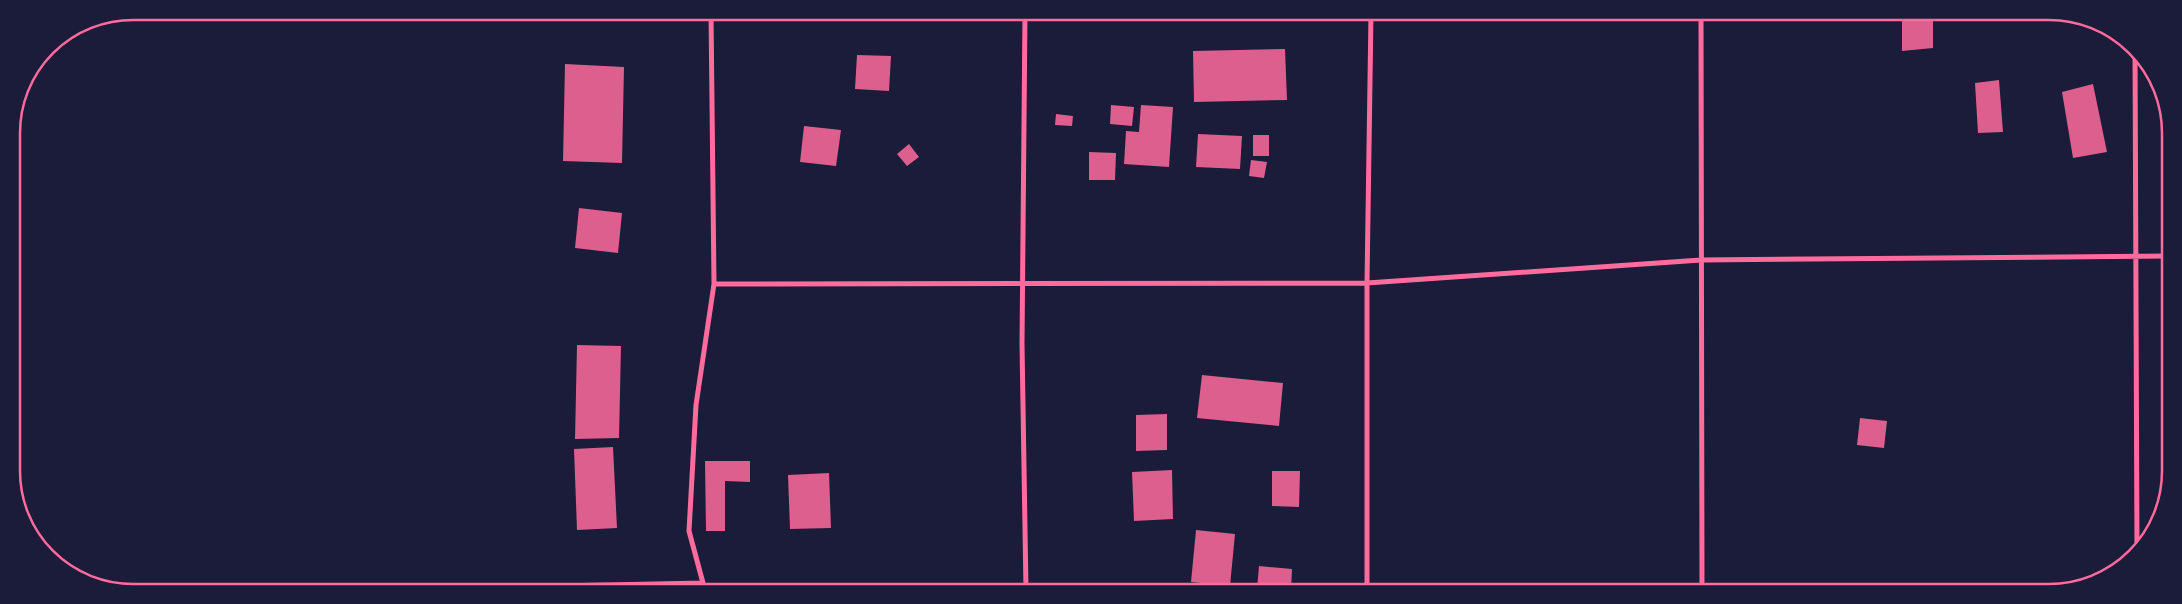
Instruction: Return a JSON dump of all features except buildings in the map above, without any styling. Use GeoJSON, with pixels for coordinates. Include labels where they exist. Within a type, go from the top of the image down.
{"type":"FeatureCollection","features":[{"type":"Feature","properties":{"kind":"street"},"geometry":{"type":"LineString","coordinates":[[654,584],[703,583],[689,531],[696,405],[714,284],[711,20]]}},
{"type":"Feature","properties":{"kind":"street"},"geometry":{"type":"LineString","coordinates":[[1025,20],[1022,283],[1026,584]]}},
{"type":"Feature","properties":{"kind":"street"},"geometry":{"type":"LineString","coordinates":[[1368,584],[1367,282],[1371,20]]}},
{"type":"Feature","properties":{"kind":"street"},"geometry":{"type":"LineString","coordinates":[[1701,20],[1702,584]]}},
{"type":"Feature","properties":{"kind":"street"},"geometry":{"type":"LineString","coordinates":[[2135,59],[2137,542]]}},
{"type":"Feature","properties":{"kind":"street"},"geometry":{"type":"LineString","coordinates":[[714,284],[1367,282],[1701,260],[2162,256]]}}]}
